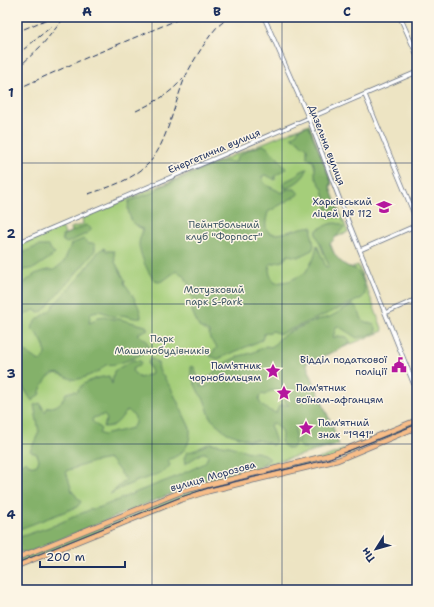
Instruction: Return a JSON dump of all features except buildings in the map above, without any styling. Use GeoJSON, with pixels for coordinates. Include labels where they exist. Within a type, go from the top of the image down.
{"type":"FeatureCollection","features":[{"type":"Feature","properties":{"kind":"main road","name":"вулиця Морозова"},"geometry":{"type":"LineString","coordinates":[[17,558],[183,491],[330,455],[417,420]]}},
{"type":"Feature","properties":{"kind":"main road","name":"вулиця Морозова"},"geometry":{"type":"LineString","coordinates":[[17,566],[208,490],[332,461],[417,427]]}},
{"type":"Feature","properties":{"kind":"street","name":"Дизельна вулиця"},"geometry":{"type":"LineString","coordinates":[[264,17],[309,119],[417,392]]}},
{"type":"Feature","properties":{"kind":"street"},"geometry":{"type":"LineString","coordinates":[[400,17],[417,55]]}},
{"type":"Feature","properties":{"kind":"street","name":"Енергетична вулиця"},"geometry":{"type":"LineString","coordinates":[[17,243],[417,72]]}},
{"type":"Feature","properties":{"kind":"street"},"geometry":{"type":"LineString","coordinates":[[365,95],[417,221]]}},
{"type":"Feature","properties":{"kind":"street"},"geometry":{"type":"LineString","coordinates":[[360,250],[417,225]]}},
{"type":"Feature","properties":{"kind":"street"},"geometry":{"type":"LineString","coordinates":[[385,313],[417,299]]}},
{"type":"Feature","properties":{"kind":"street"},"geometry":{"type":"LineString","coordinates":[[412,379],[416,377]]}},
{"type":"Feature","properties":{"kind":"green space","name":"Парк Машинобудівників"},"geometry":{"type":"Polygon","coordinates":[[[309,124],[332,183],[330,189],[348,232],[329,240],[341,272],[358,265],[383,331],[305,363],[337,437],[333,439],[335,446],[206,480],[160,495],[17,553],[17,246],[62,227],[65,234],[72,232],[71,228],[83,224],[82,218],[309,124]]]}},
{"type":"Feature","properties":{"kind":"green space"},"geometry":{"type":"Polygon","coordinates":[[[308,126],[331,182],[330,187],[340,215],[339,217],[327,217],[326,199],[323,189],[315,177],[313,161],[307,158],[307,148],[301,145],[299,141],[292,138],[292,136],[302,127],[308,126]]]}},
{"type":"Feature","properties":{"kind":"green space"},"geometry":{"type":"Polygon","coordinates":[[[263,145],[276,156],[286,169],[275,176],[275,180],[266,175],[262,176],[264,183],[281,193],[288,189],[295,189],[299,194],[268,212],[266,227],[268,232],[279,234],[301,228],[312,227],[314,246],[312,250],[298,257],[288,255],[283,261],[270,264],[269,272],[273,281],[275,283],[289,281],[305,273],[314,258],[317,245],[326,267],[329,266],[316,234],[317,230],[324,226],[338,223],[344,227],[330,244],[331,247],[341,262],[358,271],[362,277],[365,295],[354,302],[280,334],[273,331],[264,334],[262,340],[218,359],[210,356],[217,347],[210,339],[209,332],[199,327],[192,311],[194,299],[190,293],[185,277],[177,271],[158,282],[148,272],[139,248],[139,242],[143,229],[135,225],[130,218],[128,205],[129,201],[154,192],[160,187],[219,162],[236,162],[237,157],[248,150],[263,145]]]}},
{"type":"Feature","properties":{"kind":"green space"},"geometry":{"type":"Polygon","coordinates":[[[306,169],[306,173],[301,179],[285,189],[284,182],[306,169]]]}},
{"type":"Feature","properties":{"kind":"green space"},"geometry":{"type":"Polygon","coordinates":[[[86,225],[92,229],[88,233],[67,243],[63,241],[62,236],[86,225]]]}},
{"type":"Feature","properties":{"kind":"green space"},"geometry":{"type":"Polygon","coordinates":[[[84,239],[88,244],[93,243],[95,245],[95,250],[91,256],[43,311],[38,312],[34,310],[21,317],[21,322],[17,327],[17,310],[20,307],[18,293],[19,287],[35,274],[47,270],[54,270],[64,262],[71,244],[84,239]]]}},
{"type":"Feature","properties":{"kind":"green space"},"geometry":{"type":"Polygon","coordinates":[[[38,246],[48,246],[55,254],[35,268],[24,270],[17,275],[17,255],[38,246]]]}},
{"type":"Feature","properties":{"kind":"green space"},"geometry":{"type":"Polygon","coordinates":[[[104,248],[106,251],[114,251],[115,262],[125,280],[124,283],[138,305],[141,318],[121,315],[113,317],[97,311],[91,313],[89,323],[98,317],[105,316],[146,326],[148,329],[137,334],[146,340],[149,348],[134,358],[116,364],[106,365],[99,371],[75,380],[59,374],[50,376],[43,385],[40,394],[32,401],[17,378],[17,342],[30,355],[40,361],[43,360],[45,351],[43,343],[32,329],[33,325],[52,309],[82,274],[99,251],[104,248]]]}},
{"type":"Feature","properties":{"kind":"green space"},"geometry":{"type":"Polygon","coordinates":[[[351,305],[354,305],[363,321],[374,325],[376,328],[376,332],[357,338],[338,326],[336,327],[333,338],[338,336],[347,337],[351,343],[336,351],[306,363],[339,445],[310,450],[300,447],[297,443],[301,424],[295,427],[295,445],[289,449],[281,442],[281,431],[274,423],[270,425],[276,442],[272,446],[269,443],[248,440],[227,433],[211,419],[204,399],[199,393],[191,376],[191,366],[194,367],[201,386],[206,387],[211,382],[210,376],[217,367],[239,356],[252,353],[266,346],[271,347],[281,337],[293,330],[317,320],[330,317],[351,305]],[[282,390],[270,391],[265,395],[262,394],[259,400],[260,403],[276,413],[279,406],[289,405],[285,402],[286,395],[282,390]]]}},
{"type":"Feature","properties":{"kind":"green space"},"geometry":{"type":"Polygon","coordinates":[[[149,359],[153,359],[158,363],[159,370],[171,388],[190,428],[188,444],[182,452],[174,458],[168,460],[170,465],[164,471],[127,485],[110,494],[126,480],[110,459],[93,462],[66,471],[72,491],[81,502],[77,507],[17,530],[17,466],[26,461],[28,464],[34,466],[37,465],[39,460],[37,454],[30,451],[39,432],[34,405],[40,403],[45,412],[48,407],[55,406],[60,403],[66,393],[74,391],[77,392],[82,385],[90,381],[109,376],[112,384],[114,371],[133,360],[140,361],[141,364],[132,371],[140,378],[151,375],[152,372],[148,364],[149,359]],[[128,410],[112,426],[103,427],[107,419],[104,415],[93,418],[92,421],[101,429],[99,433],[103,435],[132,428],[135,423],[135,417],[128,410]]]}},
{"type":"Feature","properties":{"kind":"green space"},"geometry":{"type":"Polygon","coordinates":[[[417,421],[417,426],[337,458],[210,489],[17,564],[17,560],[186,493],[209,485],[325,457],[417,421]]]}},
{"type":"Feature","properties":{"kind":"green space"},"geometry":{"type":"Polygon","coordinates":[[[210,443],[229,446],[250,452],[257,452],[266,455],[270,459],[255,470],[186,487],[27,553],[17,551],[17,538],[55,525],[89,510],[101,507],[201,465],[206,461],[208,456],[206,453],[202,453],[185,464],[184,458],[187,452],[193,451],[210,443]]]}},
{"type":"Feature","properties":{"kind":"tram line"},"geometry":{"type":"LineString","coordinates":[[17,563],[181,497],[208,488],[325,460],[417,424]]}},
{"type":"Feature","properties":{"kind":"railway"},"geometry":{"type":"LineString","coordinates":[[24,29],[52,17]]}},
{"type":"Feature","properties":{"kind":"railway"},"geometry":{"type":"LineString","coordinates":[[17,69],[42,45],[65,17]]}},
{"type":"Feature","properties":{"kind":"railway"},"geometry":{"type":"LineString","coordinates":[[17,89],[88,57],[184,17]]}},
{"type":"Feature","properties":{"kind":"railway"},"geometry":{"type":"LineString","coordinates":[[88,194],[129,178],[150,162],[161,145],[184,80],[190,68],[212,33],[229,17]]}},
{"type":"Feature","properties":{"kind":"railway"},"geometry":{"type":"LineString","coordinates":[[17,55],[52,26]]}},
{"type":"Feature","properties":{"kind":"railway"},"geometry":{"type":"LineString","coordinates":[[136,111],[173,89],[183,78]]}},
{"type":"Feature","properties":{"kind":"place","name":"Харківський ліцей № 112"},"geometry":{"type":"Point","coordinates":[384,207]}},
{"type":"Feature","properties":{"kind":"place","name":"Відділ податкової поліції"},"geometry":{"type":"Point","coordinates":[399,365]}},
{"type":"Feature","properties":{"kind":"place","name":"Пам'ятник чорнобильцям"},"geometry":{"type":"Point","coordinates":[273,371]}},
{"type":"Feature","properties":{"kind":"place","name":"Пам'ятник воїнам-афганцям"},"geometry":{"type":"Point","coordinates":[284,393]}},
{"type":"Feature","properties":{"kind":"place","name":"Пам'ятний знак \"1941\""},"geometry":{"type":"Point","coordinates":[306,428]}},
{"type":"Feature","properties":{"kind":"park label","name":"Пейнтбольний клуб \"Форпост\""},"geometry":{"type":"Point","coordinates":[224,230]}},
{"type":"Feature","properties":{"kind":"park label","name":"Мотузковий парк S-Park"},"geometry":{"type":"Point","coordinates":[214,294]}}]}
